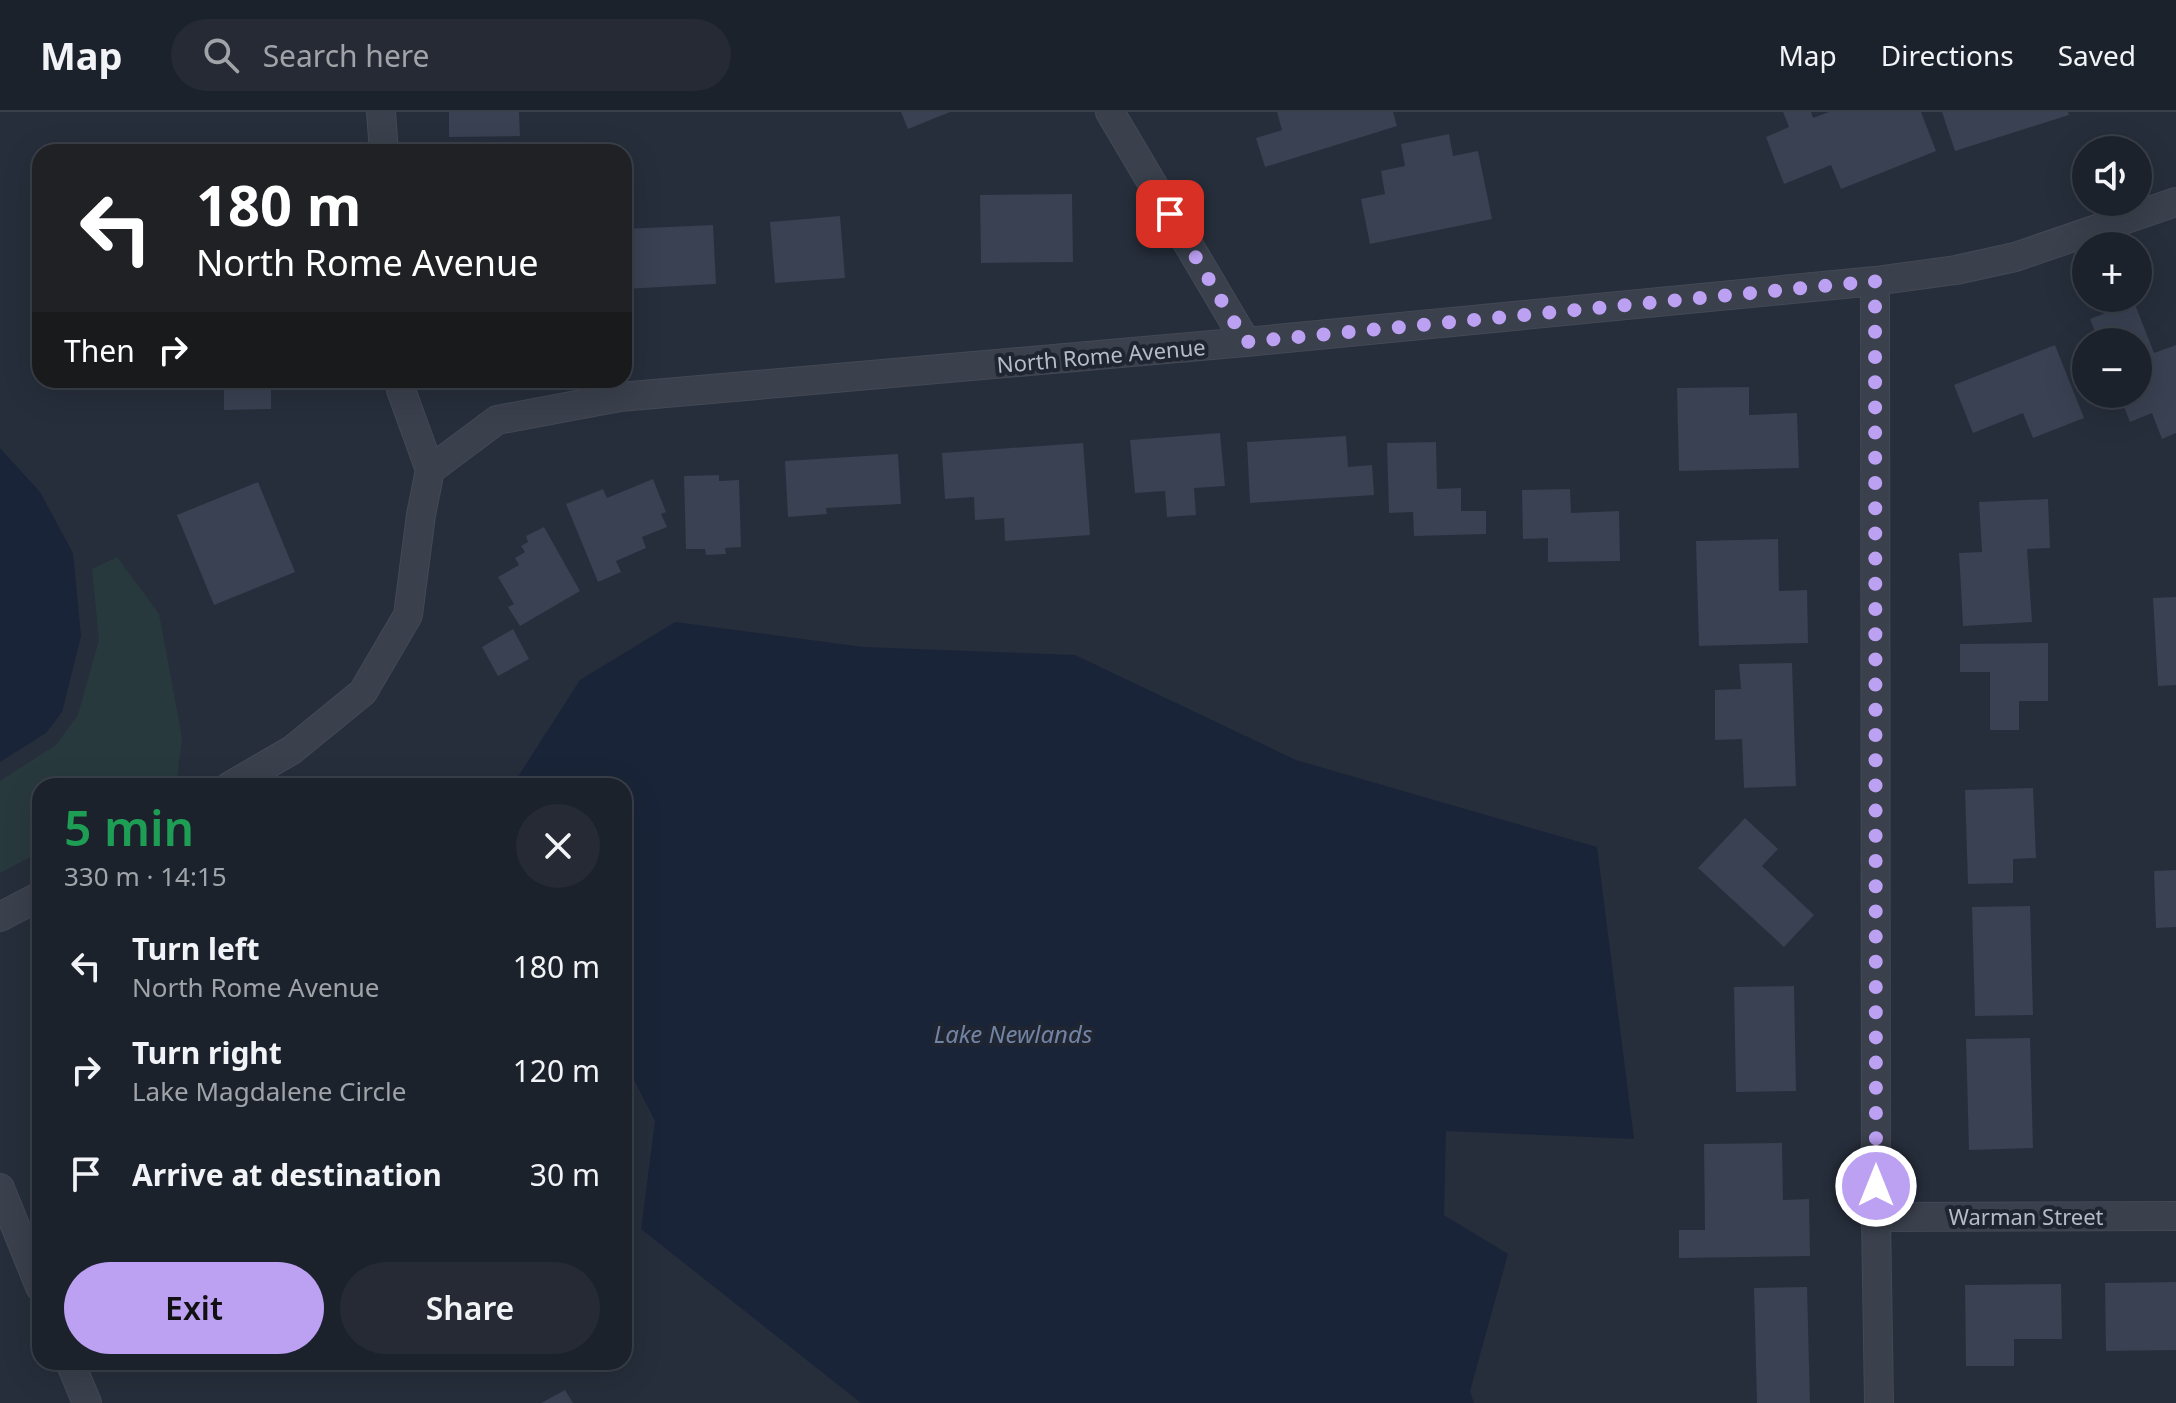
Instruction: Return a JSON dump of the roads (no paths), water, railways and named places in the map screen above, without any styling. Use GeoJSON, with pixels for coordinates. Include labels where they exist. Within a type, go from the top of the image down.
{"type":"FeatureCollection","features":[{"type":"Feature","properties":{"kind":"street"},"geometry":{"type":"LineString","coordinates":[[381,112],[383,144]]}},
{"type":"Feature","properties":{"kind":"street"},"geometry":{"type":"LineString","coordinates":[[1110,112],[1246,342]]}},
{"type":"Feature","properties":{"kind":"street","name":"North Rome Avenue"},"geometry":{"type":"LineString","coordinates":[[430,470],[497,420],[620,397],[1246,342],[1875,281],[1956,270],[2015,257],[2176,202]]}},
{"type":"Feature","properties":{"kind":"street"},"geometry":{"type":"LineString","coordinates":[[1875,281],[1879,1403]]}},
{"type":"Feature","properties":{"kind":"street"},"geometry":{"type":"LineString","coordinates":[[244,778],[292,750],[363,692],[408,615],[430,470],[401,388]]}},
{"type":"Feature","properties":{"kind":"street"},"geometry":{"type":"LineString","coordinates":[[0,917],[32,900]]}},
{"type":"Feature","properties":{"kind":"street"},"geometry":{"type":"LineString","coordinates":[[0,1188],[32,1267]]}},
{"type":"Feature","properties":{"kind":"street","name":"Warman Street"},"geometry":{"type":"LineString","coordinates":[[1876,1217],[2176,1216]]}},
{"type":"Feature","properties":{"kind":"street"},"geometry":{"type":"LineString","coordinates":[[73,1370],[87,1403]]}},
{"type":"Feature","properties":{"kind":"water"},"geometry":{"type":"Polygon","coordinates":[[[0,448],[40,492],[73,553],[81,636],[62,712],[46,733],[0,762],[0,448]]]}},
{"type":"Feature","properties":{"kind":"water","name":"Lake Newlands"},"geometry":{"type":"Polygon","coordinates":[[[675,622],[863,647],[1075,655],[1296,760],[1597,847],[1634,1139],[1446,1131],[1444,1215],[1508,1254],[1470,1391],[1474,1403],[861,1403],[641,1229],[655,1121],[632,1076],[632,778],[517,778],[580,680],[675,622]]]}}]}
